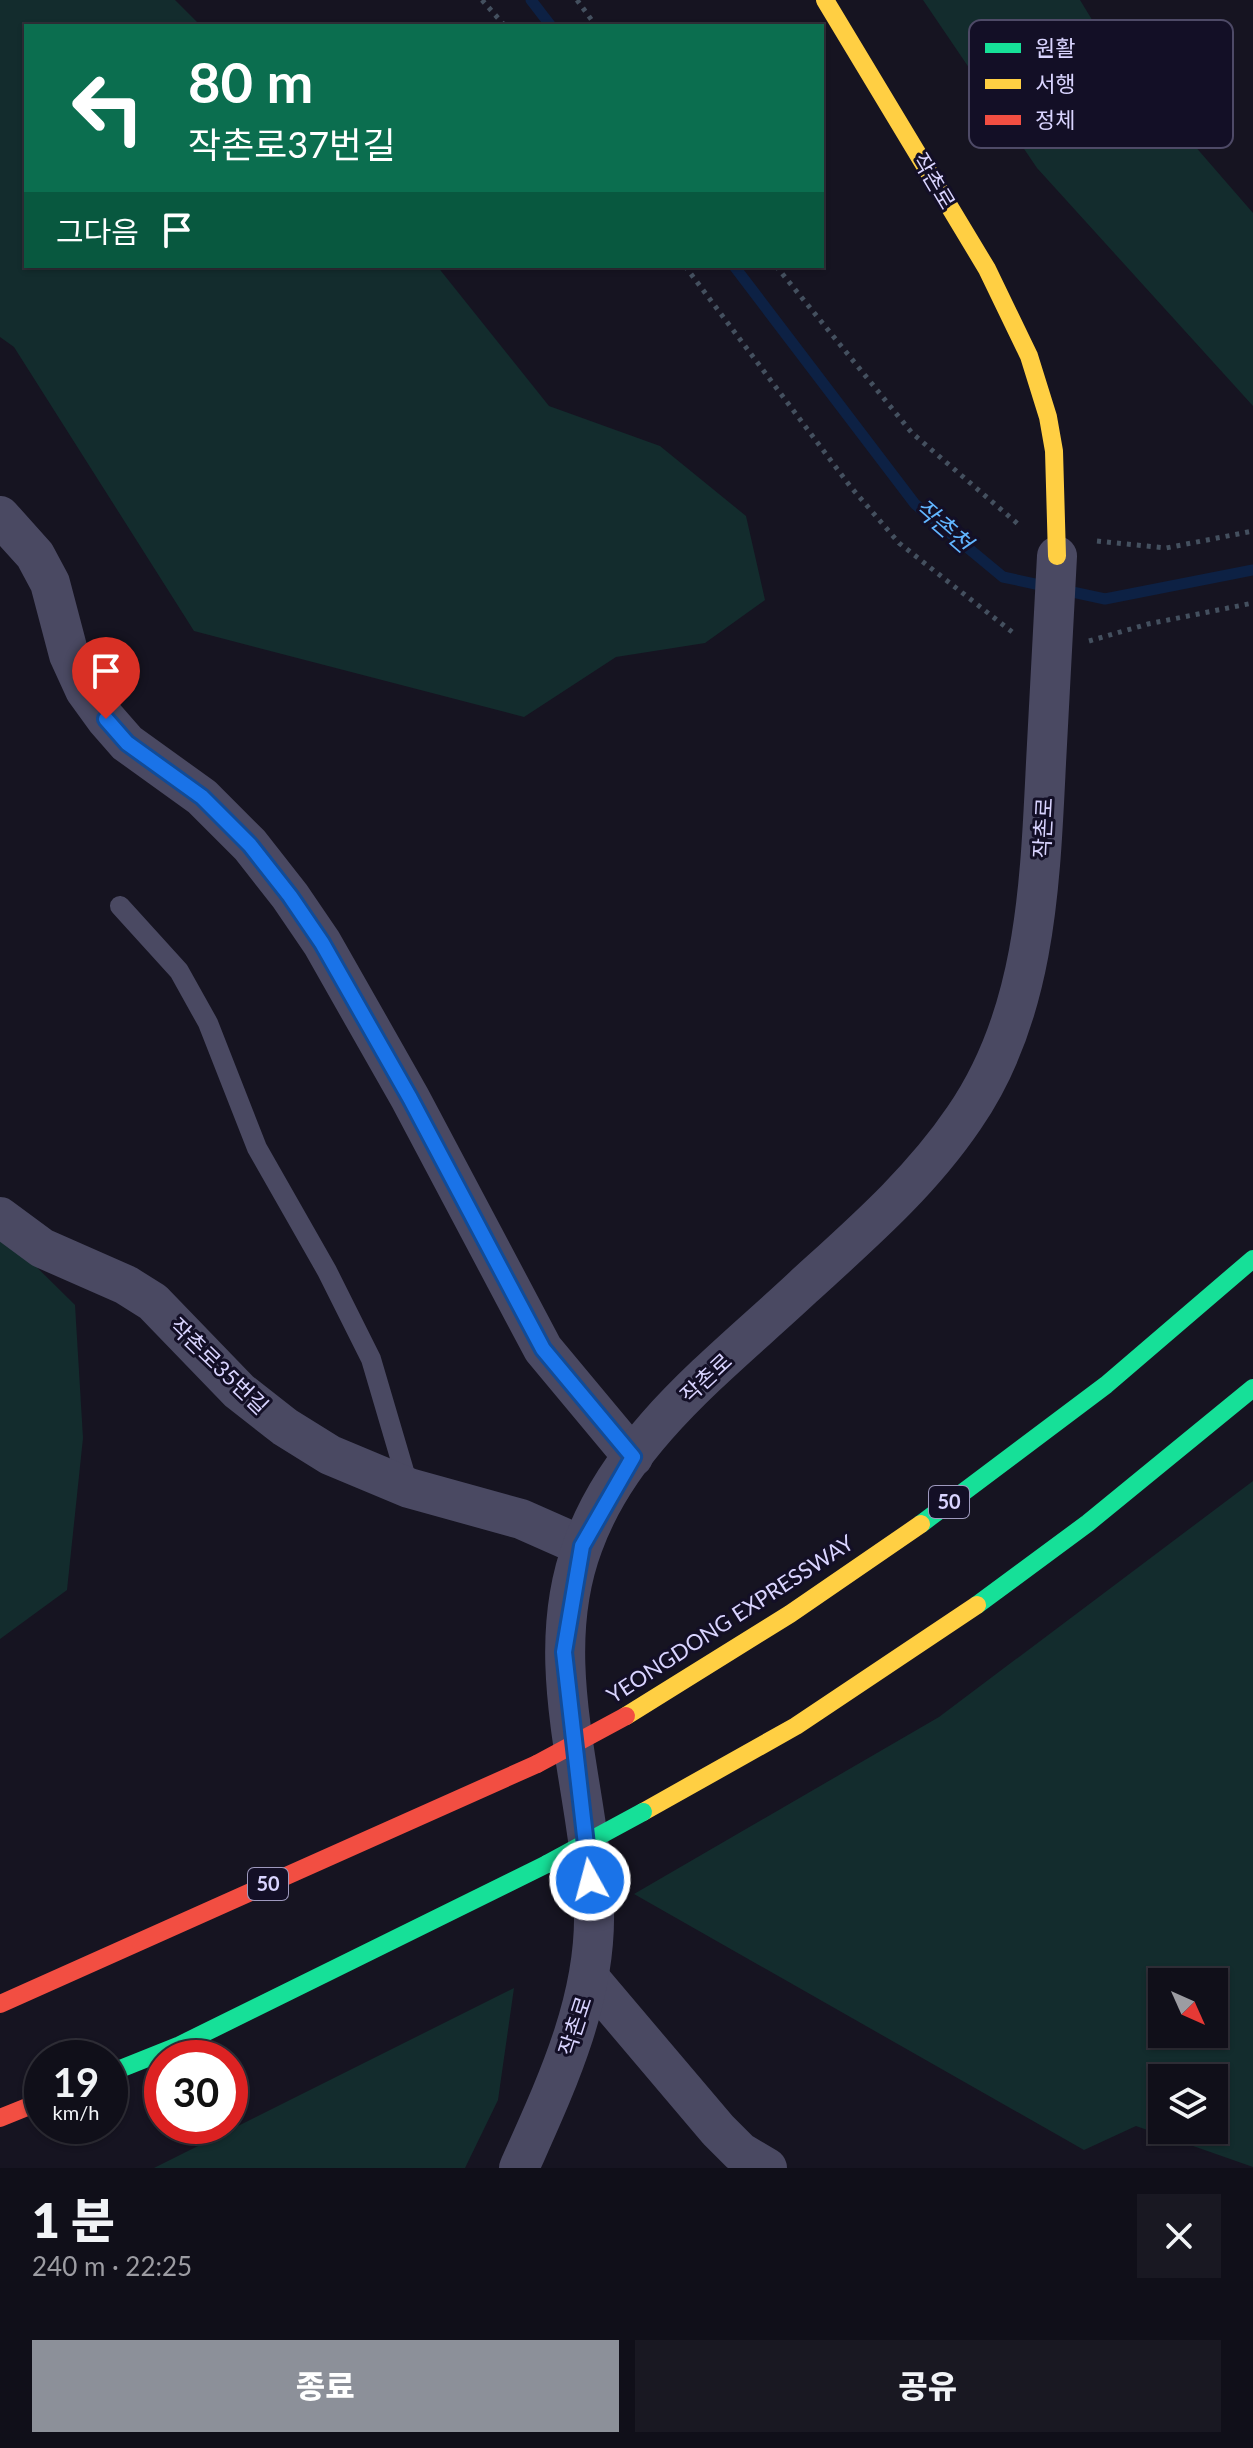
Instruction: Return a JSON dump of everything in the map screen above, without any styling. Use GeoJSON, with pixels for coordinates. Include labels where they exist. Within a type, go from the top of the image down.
{"type":"FeatureCollection","features":[{"type":"Feature","properties":{"kind":"main road","name":"작촌로"},"geometry":{"type":"LineString","coordinates":[[825,0],[973,245],[1006,306],[1048,417],[1056,483],[1057,547]]}},
{"type":"Feature","properties":{"kind":"main road","name":"YEONGDONG EXPRESSWAY"},"geometry":{"type":"LineString","coordinates":[[0,2004],[537,1764],[626,1716],[834,1585],[979,1480],[1108,1382],[1253,1259]]}},
{"type":"Feature","properties":{"kind":"main road"},"geometry":{"type":"LineString","coordinates":[[128,2066],[180,2045],[547,1864],[795,1727],[928,1639],[1063,1543],[1253,1388]]}},
{"type":"Feature","properties":{"kind":"main road"},"geometry":{"type":"LineString","coordinates":[[0,2118],[24,2108]]}},
{"type":"Feature","properties":{"kind":"street"},"geometry":{"type":"LineString","coordinates":[[0,516],[35,555],[50,583],[69,655],[85,690],[106,719],[127,743],[202,797],[250,845],[322,943],[410,1098],[543,1349],[633,1457]]}},
{"type":"Feature","properties":{"kind":"street","name":"작촌로"},"geometry":{"type":"LineString","coordinates":[[519,2168],[557,2082],[590,1979],[594,1910],[564,1652],[582,1546],[633,1457],[678,1404],[886,1211],[932,1162],[967,1114],[998,1056],[1019,1005],[1041,869],[1057,547]]}},
{"type":"Feature","properties":{"kind":"street","name":"작촌로35번길"},"geometry":{"type":"LineString","coordinates":[[0,1217],[42,1248],[126,1285],[153,1302],[239,1391],[285,1427],[330,1455],[409,1488],[521,1519],[582,1546]]}},
{"type":"Feature","properties":{"kind":"street"},"geometry":{"type":"LineString","coordinates":[[590,1979],[718,2130],[740,2152],[767,2168]]}},
{"type":"Feature","properties":{"kind":"lane"},"geometry":{"type":"LineString","coordinates":[[120,906],[179,971],[208,1023],[257,1148],[327,1271],[371,1359],[409,1488]]}},
{"type":"Feature","properties":{"kind":"path"},"geometry":{"type":"LineString","coordinates":[[482,0],[503,24]]}},
{"type":"Feature","properties":{"kind":"path"},"geometry":{"type":"LineString","coordinates":[[577,0],[595,24]]}},
{"type":"Feature","properties":{"kind":"path"},"geometry":{"type":"LineString","coordinates":[[686,268],[850,486],[899,543],[1019,638],[1052,652],[1148,624],[1253,603]]}},
{"type":"Feature","properties":{"kind":"path"},"geometry":{"type":"LineString","coordinates":[[778,268],[912,433],[1014,523],[1057,547],[1166,548],[1253,531]]}},
{"type":"Feature","properties":{"kind":"green space"},"geometry":{"type":"Polygon","coordinates":[[[0,0],[175,0],[199,24],[24,24],[24,268],[439,268],[549,406],[660,446],[746,516],[765,600],[705,643],[616,657],[524,717],[194,631],[14,347],[0,337],[0,0]]]}},
{"type":"Feature","properties":{"kind":"green space"},"geometry":{"type":"Polygon","coordinates":[[[923,0],[1080,0],[1092,20],[969,20],[969,68],[923,0]]]}},
{"type":"Feature","properties":{"kind":"green space"},"geometry":{"type":"Polygon","coordinates":[[[1023,148],[1197,148],[1253,213],[1253,406],[1037,168],[1023,148]]]}},
{"type":"Feature","properties":{"kind":"green space"},"geometry":{"type":"Polygon","coordinates":[[[0,1231],[75,1305],[83,1438],[67,1590],[0,1639],[0,1231]]]}},
{"type":"Feature","properties":{"kind":"green space"},"geometry":{"type":"Polygon","coordinates":[[[1253,1481],[1253,2167],[1187,2144],[1228,2144],[1228,2064],[1148,2064],[1148,2130],[1136,2126],[1084,2150],[634,1894],[939,1717],[1253,1481]]]}},
{"type":"Feature","properties":{"kind":"green space"},"geometry":{"type":"Polygon","coordinates":[[[514,1988],[498,2100],[465,2168],[154,2168],[202,2144],[248,2144],[248,2121],[514,1988]]]}},
{"type":"Feature","properties":{"kind":"waterway","name":"작촌천"},"geometry":{"type":"LineString","coordinates":[[531,0],[549,24]]}},
{"type":"Feature","properties":{"kind":"waterway","name":"작촌천"},"geometry":{"type":"LineString","coordinates":[[736,268],[915,504],[1003,577],[1105,599],[1253,570]]}},
{"type":"Feature","properties":{"kind":"traffic: fast"},"geometry":{"type":"LineString","coordinates":[[921,1524],[1106,1385],[1253,1259]]}},
{"type":"Feature","properties":{"kind":"traffic: fast"},"geometry":{"type":"LineString","coordinates":[[977,1605],[1088,1523],[1253,1388]]}},
{"type":"Feature","properties":{"kind":"traffic: fast"},"geometry":{"type":"LineString","coordinates":[[547,1864],[643,1812]]}},
{"type":"Feature","properties":{"kind":"traffic: fast"},"geometry":{"type":"LineString","coordinates":[[128,2066],[180,2045],[547,1864]]}},
{"type":"Feature","properties":{"kind":"traffic: slow"},"geometry":{"type":"LineString","coordinates":[[825,0],[987,269],[1029,356],[1048,417],[1054,451],[1057,556]]}},
{"type":"Feature","properties":{"kind":"traffic: slow"},"geometry":{"type":"LineString","coordinates":[[626,1716],[790,1614],[921,1524]]}},
{"type":"Feature","properties":{"kind":"traffic: slow"},"geometry":{"type":"LineString","coordinates":[[643,1812],[796,1726],[977,1605]]}},
{"type":"Feature","properties":{"kind":"traffic: jam"},"geometry":{"type":"LineString","coordinates":[[537,1764],[626,1716]]}},
{"type":"Feature","properties":{"kind":"traffic: jam"},"geometry":{"type":"LineString","coordinates":[[0,2004],[537,1764]]}},
{"type":"Feature","properties":{"kind":"traffic: jam"},"geometry":{"type":"LineString","coordinates":[[0,2118],[24,2108]]}},
{"type":"Feature","properties":{"kind":"route"},"geometry":{"type":"LineString","coordinates":[[106,719],[127,743],[202,797],[250,845],[290,896],[322,943],[410,1098],[543,1349],[569,1384],[633,1457],[604,1502],[582,1546],[564,1652],[590,1880]]}}]}
